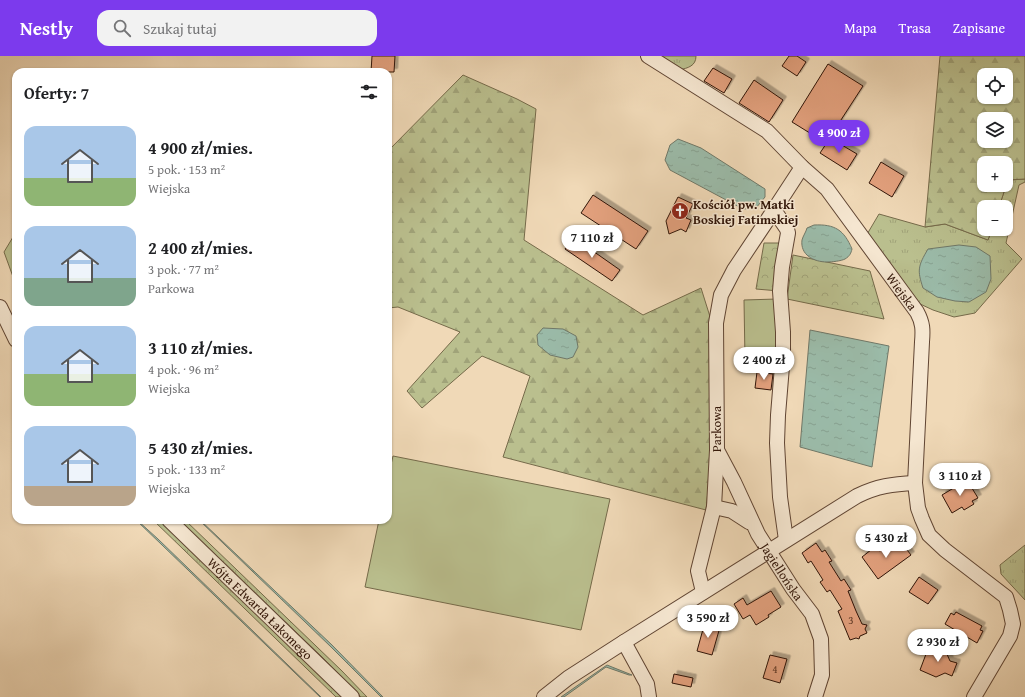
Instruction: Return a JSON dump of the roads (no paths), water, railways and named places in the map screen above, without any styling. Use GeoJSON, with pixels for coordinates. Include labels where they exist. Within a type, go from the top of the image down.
{"type":"FeatureCollection","features":[{"type":"Feature","properties":{"kind":"street","name":"Wiejska"},"geometry":{"type":"LineString","coordinates":[[648,56],[766,131],[827,189],[922,320],[923,330],[915,483],[918,508],[929,535],[945,550],[1006,597],[1013,624],[1010,636],[974,697]]}},
{"type":"Feature","properties":{"kind":"street","name":"Parkowa"},"geometry":{"type":"LineString","coordinates":[[703,592],[698,571],[714,507],[717,450],[716,323],[721,295],[734,270],[802,166]]}},
{"type":"Feature","properties":{"kind":"street"},"geometry":{"type":"LineString","coordinates":[[774,210],[787,229],[788,233],[782,267],[780,291],[783,354],[777,443],[780,497],[786,540]]}},
{"type":"Feature","properties":{"kind":"street"},"geometry":{"type":"LineString","coordinates":[[0,307],[12,332]]}},
{"type":"Feature","properties":{"kind":"street","name":"Jagiellońska"},"geometry":{"type":"LineString","coordinates":[[717,450],[734,482],[758,534],[793,589],[812,614],[821,639],[822,675],[815,697]]}},
{"type":"Feature","properties":{"kind":"street"},"geometry":{"type":"LineString","coordinates":[[544,697],[568,678],[848,501],[866,492],[887,485],[915,483]]}},
{"type":"Feature","properties":{"kind":"street"},"geometry":{"type":"LineString","coordinates":[[714,507],[732,511],[748,522],[752,521]]}},
{"type":"Feature","properties":{"kind":"street","name":"Wójta Edwarda Łakomego"},"geometry":{"type":"LineString","coordinates":[[173,524],[352,697]]}},
{"type":"Feature","properties":{"kind":"street"},"geometry":{"type":"LineString","coordinates":[[624,642],[647,684],[649,697]]}},
{"type":"Feature","properties":{"kind":"water"},"geometry":{"type":"Polygon","coordinates":[[[678,139],[701,148],[765,189],[765,197],[756,208],[743,209],[670,170],[665,160],[670,145],[678,139]]]}},
{"type":"Feature","properties":{"kind":"water"},"geometry":{"type":"Polygon","coordinates":[[[814,225],[833,227],[842,233],[846,237],[852,249],[849,256],[843,260],[829,262],[817,261],[809,257],[803,250],[802,240],[807,228],[814,225]]]}},
{"type":"Feature","properties":{"kind":"water"},"geometry":{"type":"Polygon","coordinates":[[[959,245],[976,247],[990,256],[991,279],[986,292],[969,302],[937,297],[923,288],[919,272],[920,264],[928,249],[959,245]]]}},
{"type":"Feature","properties":{"kind":"water"},"geometry":{"type":"Polygon","coordinates":[[[543,328],[563,329],[576,336],[578,347],[573,357],[567,359],[550,355],[538,345],[537,335],[543,328]]]}},
{"type":"Feature","properties":{"kind":"water"},"geometry":{"type":"Polygon","coordinates":[[[810,330],[889,346],[872,467],[800,447],[810,330]]]}},
{"type":"Feature","properties":{"kind":"water"},"geometry":{"type":"Polygon","coordinates":[[[140,524],[158,539],[320,697],[140,524]]]}},
{"type":"Feature","properties":{"kind":"water"},"geometry":{"type":"Polygon","coordinates":[[[203,524],[332,645],[383,697],[381,697],[203,524]]]}},
{"type":"Feature","properties":{"kind":"water"},"geometry":{"type":"Polygon","coordinates":[[[607,665],[632,675],[606,667],[564,697],[561,697],[607,665]]]}},
{"type":"Feature","properties":{"kind":"place","name":"Kościół pw. Matki Boskiej Fatimskiej"},"geometry":{"type":"Point","coordinates":[680,211]}}]}
